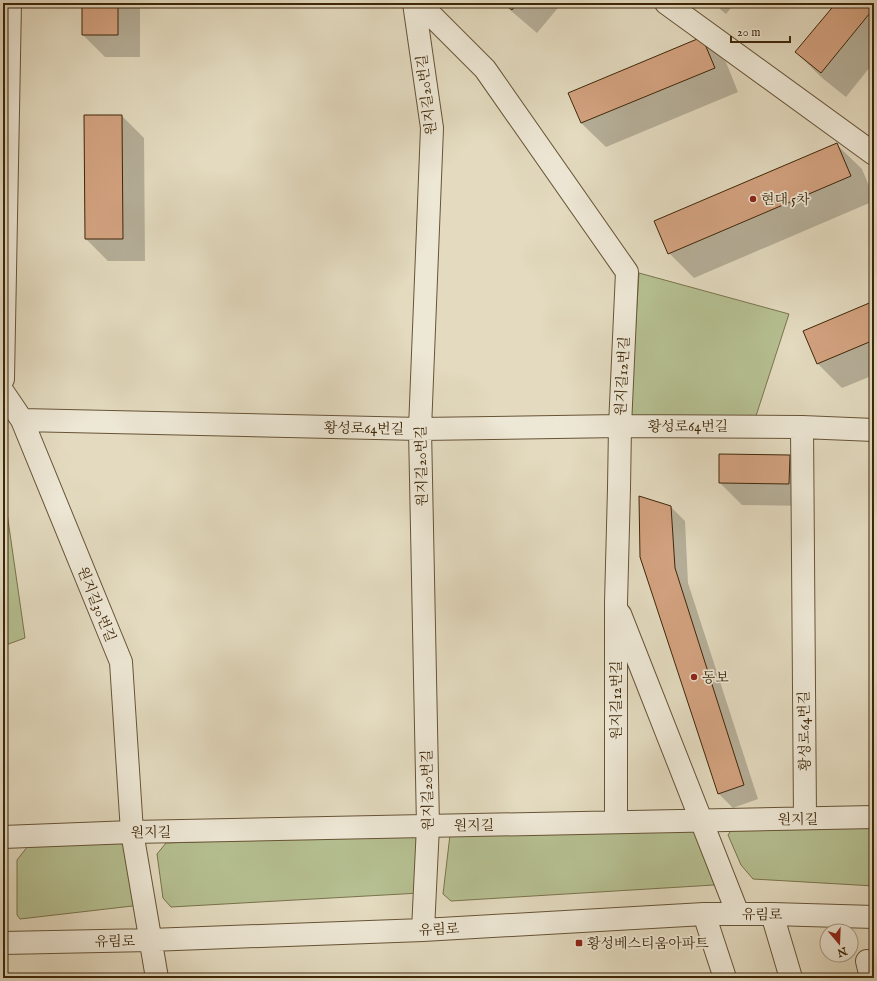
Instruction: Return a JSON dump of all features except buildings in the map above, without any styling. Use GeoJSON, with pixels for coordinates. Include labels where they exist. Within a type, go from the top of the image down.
{"type":"FeatureCollection","features":[{"type":"Feature","properties":{"kind":"street"},"geometry":{"type":"LineString","coordinates":[[3,379],[10,3]]}},
{"type":"Feature","properties":{"kind":"street","name":"원지길20번길"},"geometry":{"type":"LineString","coordinates":[[414,3],[432,128],[420,429],[428,826],[423,930]]}},
{"type":"Feature","properties":{"kind":"street","name":"원지길12번길"},"geometry":{"type":"LineString","coordinates":[[418,3],[485,69],[627,272],[620,426],[616,603],[616,822]]}},
{"type":"Feature","properties":{"kind":"street"},"geometry":{"type":"LineString","coordinates":[[666,3],[874,154]]}},
{"type":"Feature","properties":{"kind":"street","name":"원지길30번길"},"geometry":{"type":"LineString","coordinates":[[3,392],[22,420],[121,662],[132,832],[157,978]]}},
{"type":"Feature","properties":{"kind":"street","name":"황성로64번길"},"geometry":{"type":"LineString","coordinates":[[22,420],[420,429],[620,426],[802,427],[874,430]]}},
{"type":"Feature","properties":{"kind":"street","name":"황성로64번길"},"geometry":{"type":"LineString","coordinates":[[802,427],[805,818]]}},
{"type":"Feature","properties":{"kind":"street"},"geometry":{"type":"LineString","coordinates":[[616,603],[738,914]]}},
{"type":"Feature","properties":{"kind":"street","name":"원지길"},"geometry":{"type":"LineString","coordinates":[[3,837],[132,832],[874,817]]}},
{"type":"Feature","properties":{"kind":"street"},"geometry":{"type":"LineString","coordinates":[[704,914],[725,978]]}},
{"type":"Feature","properties":{"kind":"street","name":"유림로"},"geometry":{"type":"LineString","coordinates":[[3,942],[150,940],[423,930],[704,914],[874,917]]}},
{"type":"Feature","properties":{"kind":"street"},"geometry":{"type":"LineString","coordinates":[[772,914],[791,978]]}},
{"type":"Feature","properties":{"kind":"green space"},"geometry":{"type":"Polygon","coordinates":[[[639,273],[789,314],[755,419],[630,418],[639,273]]]}},
{"type":"Feature","properties":{"kind":"green space"},"geometry":{"type":"Polygon","coordinates":[[[3,485],[25,638],[3,646],[3,485]]]}},
{"type":"Feature","properties":{"kind":"green space"},"geometry":{"type":"Polygon","coordinates":[[[874,823],[874,886],[753,879],[741,865],[728,835],[735,825],[874,823]]]}},
{"type":"Feature","properties":{"kind":"green space"},"geometry":{"type":"Polygon","coordinates":[[[700,827],[716,879],[714,885],[451,901],[443,894],[450,835],[700,827]]]}},
{"type":"Feature","properties":{"kind":"green space"},"geometry":{"type":"Polygon","coordinates":[[[410,834],[421,838],[420,893],[171,907],[163,898],[157,854],[166,843],[410,834]]]}},
{"type":"Feature","properties":{"kind":"green space"},"geometry":{"type":"Polygon","coordinates":[[[120,843],[132,850],[141,905],[20,919],[17,915],[17,860],[28,846],[120,843]]]}},
{"type":"Feature","properties":{"kind":"place","name":"현대 5차"},"geometry":{"type":"Point","coordinates":[753,199]}},
{"type":"Feature","properties":{"kind":"place","name":"동보"},"geometry":{"type":"Point","coordinates":[694,677]}},
{"type":"Feature","properties":{"kind":"place","name":"황성베스티움아파트"},"geometry":{"type":"Point","coordinates":[579,943]}}]}
